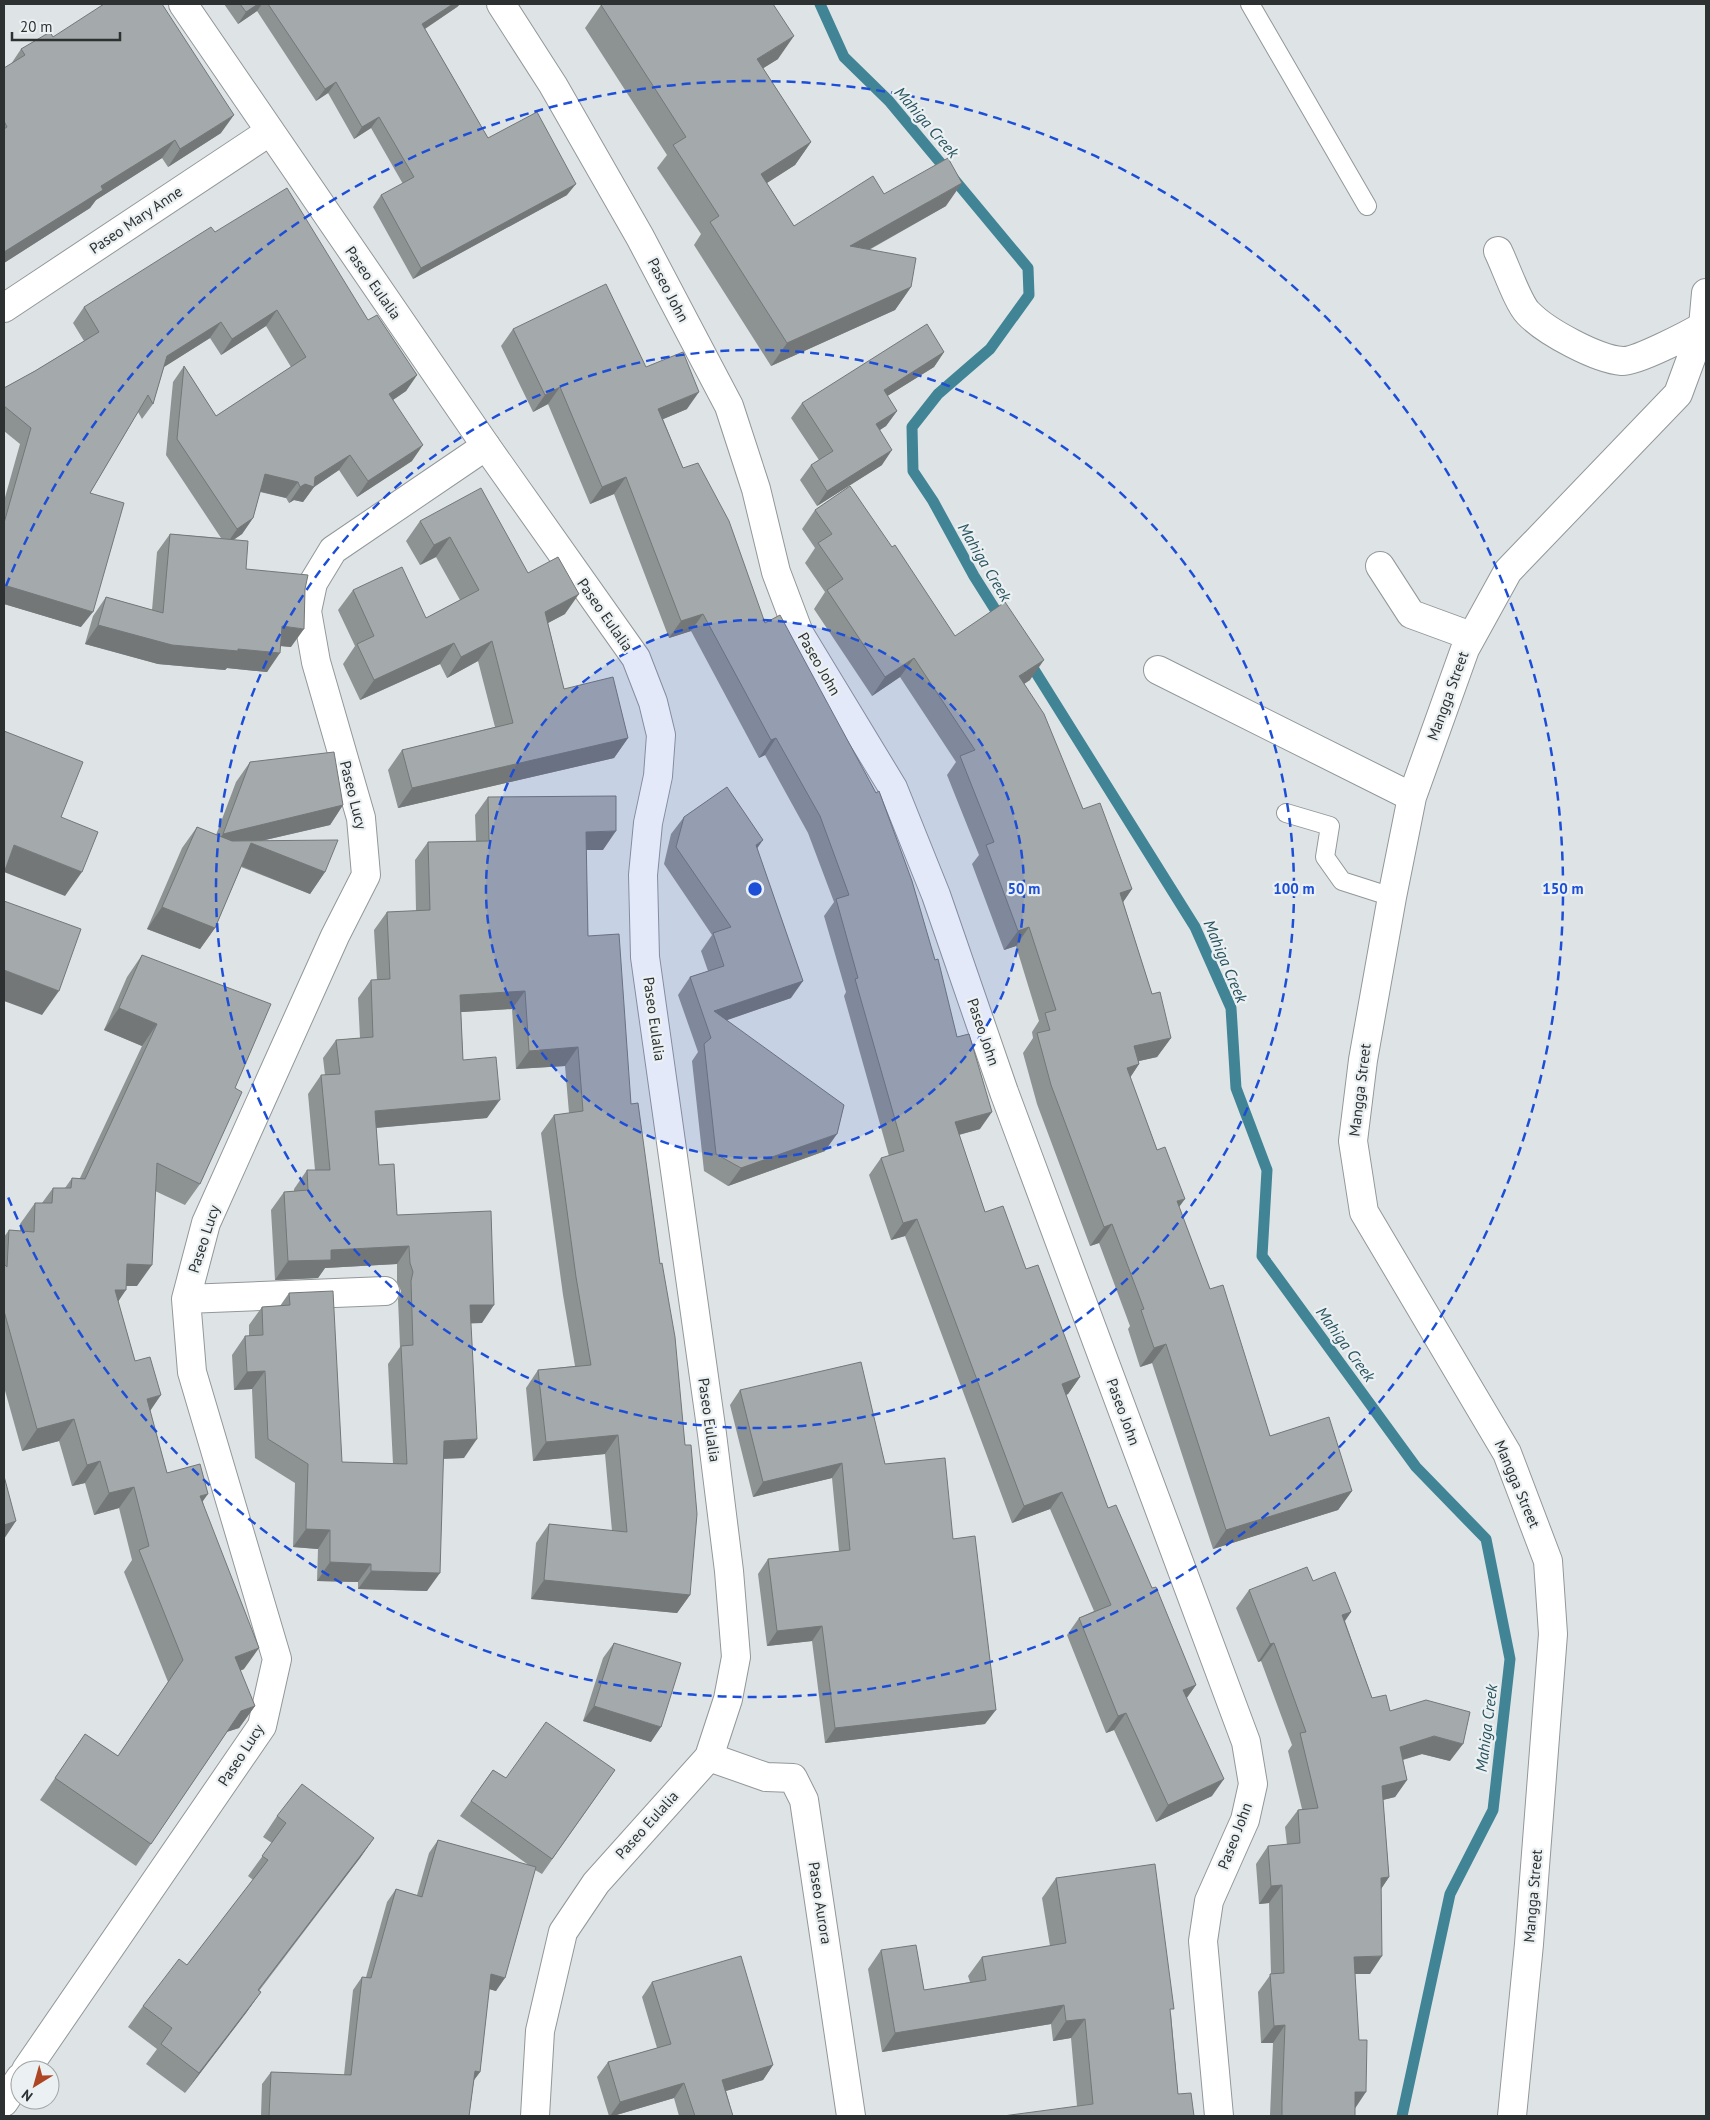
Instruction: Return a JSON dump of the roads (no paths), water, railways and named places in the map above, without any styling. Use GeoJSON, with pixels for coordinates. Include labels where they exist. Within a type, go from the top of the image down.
{"type":"FeatureCollection","features":[{"type":"Feature","properties":{"kind":"street","name":"Paseo Eulalia"},"geometry":{"type":"LineString","coordinates":[[183,4],[486,446],[636,658],[653,702],[661,735],[658,776],[648,823],[643,875],[645,957],[712,1434],[736,1657],[728,1699],[709,1757],[596,1883],[563,1932],[540,2031],[535,2116]]}},
{"type":"Feature","properties":{"kind":"street","name":"Paseo John"},"geometry":{"type":"LineString","coordinates":[[501,4],[554,85],[635,229],[729,406],[756,489],[776,572],[799,633],[893,788],[936,895],[1004,1092],[1246,1742],[1253,1784],[1245,1820],[1209,1901],[1203,1941],[1219,2116]]}},
{"type":"Feature","properties":{"kind":"street","name":"Paseo Mary Anne"},"geometry":{"type":"LineString","coordinates":[[4,308],[269,132]]}},
{"type":"Feature","properties":{"kind":"street"},"geometry":{"type":"LineString","coordinates":[[1498,251],[1527,312],[1559,336],[1595,355],[1624,362],[1688,336],[1703,326]]}},
{"type":"Feature","properties":{"kind":"street","name":"Mangga Street"},"geometry":{"type":"LineString","coordinates":[[1512,2116],[1529,1944],[1553,1634],[1548,1560],[1507,1453],[1364,1212],[1353,1142],[1363,1060],[1412,797],[1465,649],[1508,570],[1678,394],[1703,326],[1706,293]]}},
{"type":"Feature","properties":{"kind":"street","name":"Paseo Lucy"},"geometry":{"type":"LineString","coordinates":[[33,2060],[262,1726],[277,1659],[192,1372],[186,1299],[206,1223],[335,936],[366,875],[361,818],[313,645],[307,611],[313,583],[333,550],[486,446]]}},
{"type":"Feature","properties":{"kind":"street"},"geometry":{"type":"LineString","coordinates":[[1380,566],[1411,614],[1471,636]]}},
{"type":"Feature","properties":{"kind":"street"},"geometry":{"type":"LineString","coordinates":[[1158,670],[1412,797]]}},
{"type":"Feature","properties":{"kind":"street"},"geometry":{"type":"LineString","coordinates":[[186,1299],[385,1291]]}},
{"type":"Feature","properties":{"kind":"street","name":"Paseo Aurora"},"geometry":{"type":"LineString","coordinates":[[709,1757],[766,1776],[792,1778],[804,1800],[850,2116]]}},
{"type":"Feature","properties":{"kind":"lane"},"geometry":{"type":"LineString","coordinates":[[1250,4],[1367,206]]}},
{"type":"Feature","properties":{"kind":"lane"},"geometry":{"type":"LineString","coordinates":[[1286,813],[1330,826],[1325,857],[1342,881],[1392,897]]}},
{"type":"Feature","properties":{"kind":"waterway","name":"Mahiga Creek"},"geometry":{"type":"LineString","coordinates":[[820,4],[844,57],[889,101],[1028,268],[1029,295],[990,349],[938,394],[912,427],[913,471],[933,501],[974,576],[1003,622]]}},
{"type":"Feature","properties":{"kind":"waterway","name":"Mahiga Creek"},"geometry":{"type":"LineString","coordinates":[[1028,660],[1195,927],[1231,1008],[1236,1088],[1267,1170],[1262,1256],[1416,1467],[1486,1539],[1510,1659],[1493,1810],[1450,1894],[1402,2116]]}}]}
